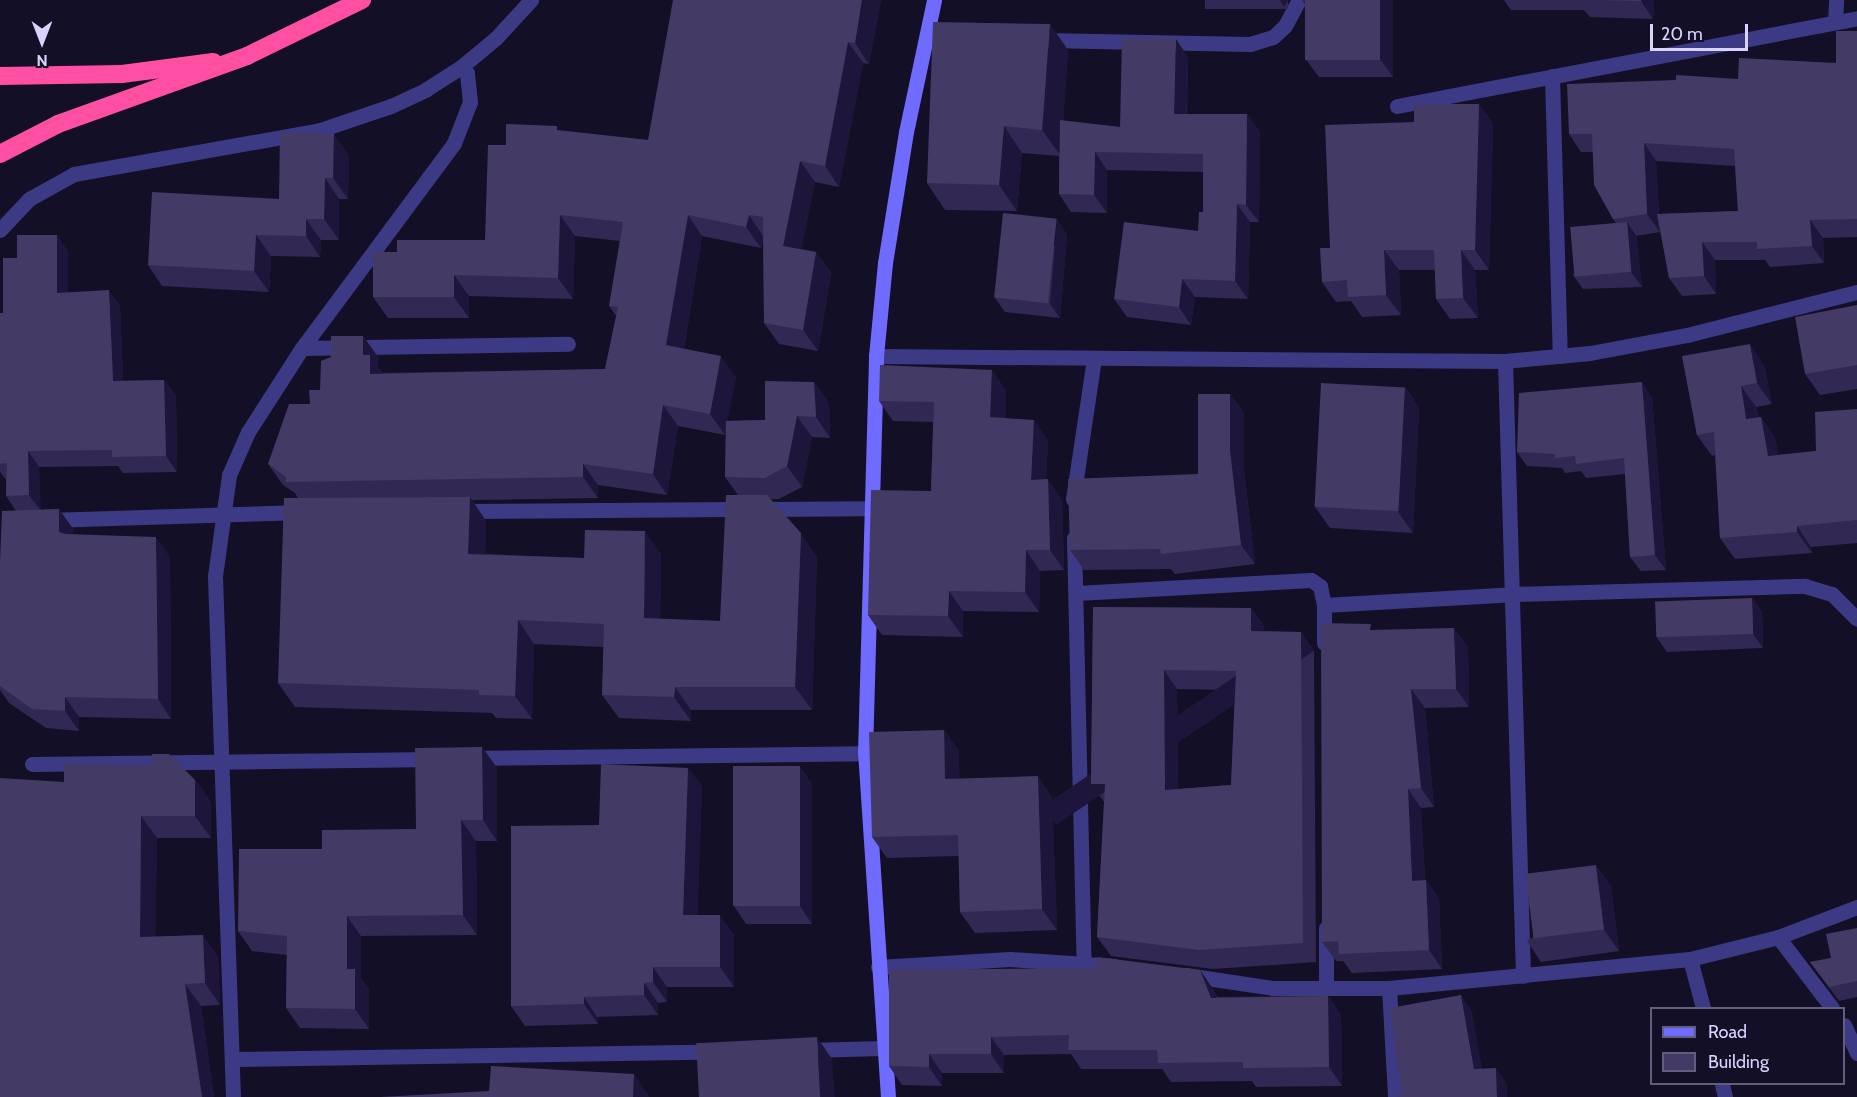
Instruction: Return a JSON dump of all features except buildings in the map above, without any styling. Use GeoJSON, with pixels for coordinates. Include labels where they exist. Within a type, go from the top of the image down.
{"type":"FeatureCollection","features":[{"type":"Feature","properties":{"kind":"highway"},"geometry":{"type":"LineString","coordinates":[[0,154],[58,124],[247,56],[363,0]]}},
{"type":"Feature","properties":{"kind":"highway"},"geometry":{"type":"LineString","coordinates":[[0,76],[122,74],[247,56]]}},
{"type":"Feature","properties":{"kind":"main road"},"geometry":{"type":"LineString","coordinates":[[888,1097],[865,753],[876,356],[885,264],[926,33],[934,0]]}},
{"type":"Feature","properties":{"kind":"street"},"geometry":{"type":"LineString","coordinates":[[0,230],[28,199],[74,174],[320,130],[391,106],[425,90],[461,67],[496,38],[531,0]]}},
{"type":"Feature","properties":{"kind":"street"},"geometry":{"type":"LineString","coordinates":[[1021,39],[1250,44],[1273,37],[1286,26],[1299,0]]}},
{"type":"Feature","properties":{"kind":"street"},"geometry":{"type":"LineString","coordinates":[[1835,22],[1836,0]]}},
{"type":"Feature","properties":{"kind":"street"},"geometry":{"type":"LineString","coordinates":[[1396,106],[1857,18]]}},
{"type":"Feature","properties":{"kind":"street"},"geometry":{"type":"LineString","coordinates":[[926,33],[950,34]]}},
{"type":"Feature","properties":{"kind":"street"},"geometry":{"type":"LineString","coordinates":[[234,1097],[215,576],[221,513],[229,475],[248,432],[302,348],[454,143],[470,102],[467,72],[461,67]]}},
{"type":"Feature","properties":{"kind":"street"},"geometry":{"type":"LineString","coordinates":[[1552,76],[1560,356]]}},
{"type":"Feature","properties":{"kind":"street"},"geometry":{"type":"LineString","coordinates":[[876,356],[1094,360],[1505,361],[1560,356],[1687,335],[1857,292]]}},
{"type":"Feature","properties":{"kind":"street"},"geometry":{"type":"LineString","coordinates":[[302,348],[568,344]]}},
{"type":"Feature","properties":{"kind":"street"},"geometry":{"type":"LineString","coordinates":[[1084,964],[1077,592],[1072,496],[1094,360]]}},
{"type":"Feature","properties":{"kind":"street"},"geometry":{"type":"LineString","coordinates":[[1505,361],[1523,976]]}},
{"type":"Feature","properties":{"kind":"street"},"geometry":{"type":"LineString","coordinates":[[445,511],[870,508]]}},
{"type":"Feature","properties":{"kind":"street"},"geometry":{"type":"LineString","coordinates":[[35,520],[315,512]]}},
{"type":"Feature","properties":{"kind":"street"},"geometry":{"type":"LineString","coordinates":[[1077,592],[1297,579],[1320,586],[1324,605],[1324,665]]}},
{"type":"Feature","properties":{"kind":"street"},"geometry":{"type":"LineString","coordinates":[[1324,605],[1512,594],[1805,586],[1832,594],[1857,619]]}},
{"type":"Feature","properties":{"kind":"street"},"geometry":{"type":"LineString","coordinates":[[32,764],[865,753]]}},
{"type":"Feature","properties":{"kind":"street"},"geometry":{"type":"LineString","coordinates":[[1174,973],[1264,988],[1389,988],[1523,976],[1690,959],[1778,937],[1857,907]]}},
{"type":"Feature","properties":{"kind":"street"},"geometry":{"type":"LineString","coordinates":[[1326,916],[1326,988]]}},
{"type":"Feature","properties":{"kind":"street"},"geometry":{"type":"LineString","coordinates":[[1778,937],[1831,1007]]}},
{"type":"Feature","properties":{"kind":"street"},"geometry":{"type":"LineString","coordinates":[[878,967],[1010,959],[1130,967]]}},
{"type":"Feature","properties":{"kind":"street"},"geometry":{"type":"LineString","coordinates":[[1690,959],[1703,1007]]}},
{"type":"Feature","properties":{"kind":"street"},"geometry":{"type":"LineString","coordinates":[[1389,988],[1395,1097]]}},
{"type":"Feature","properties":{"kind":"street"},"geometry":{"type":"LineString","coordinates":[[1845,1027],[1857,1053]]}},
{"type":"Feature","properties":{"kind":"street"},"geometry":{"type":"LineString","coordinates":[[789,1050],[884,1048]]}},
{"type":"Feature","properties":{"kind":"street"},"geometry":{"type":"LineString","coordinates":[[232,1059],[730,1051]]}}]}
